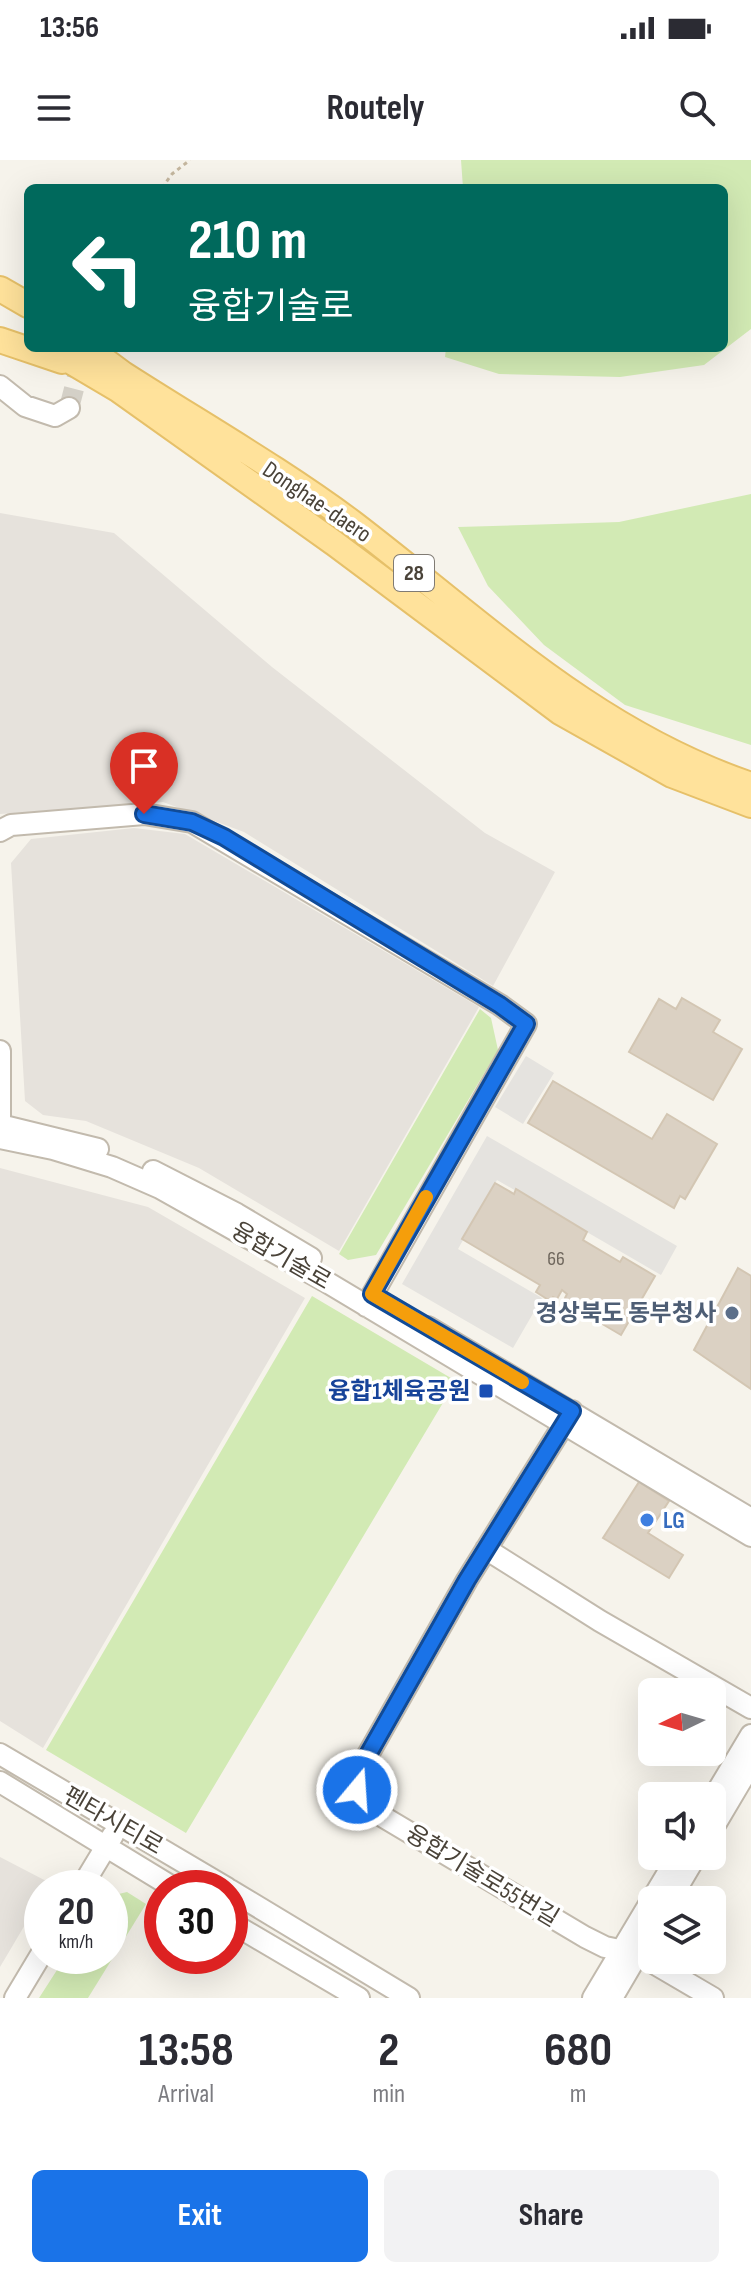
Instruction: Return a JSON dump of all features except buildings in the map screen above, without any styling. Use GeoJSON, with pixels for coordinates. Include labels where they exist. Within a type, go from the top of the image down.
{"type":"FeatureCollection","features":[{"type":"Feature","properties":{"kind":"main road"},"geometry":{"type":"LineString","coordinates":[[0,289],[24,303]]}},
{"type":"Feature","properties":{"kind":"main road"},"geometry":{"type":"LineString","coordinates":[[0,306],[24,315]]}},
{"type":"Feature","properties":{"kind":"main road"},"geometry":{"type":"LineString","coordinates":[[0,324],[24,335]]}},
{"type":"Feature","properties":{"kind":"main road"},"geometry":{"type":"LineString","coordinates":[[0,340],[24,348]]}},
{"type":"Feature","properties":{"kind":"main road"},"geometry":{"type":"LineString","coordinates":[[36,352],[99,378]]}},
{"type":"Feature","properties":{"kind":"main road"},"geometry":{"type":"LineString","coordinates":[[55,352],[99,378],[334,543],[560,712],[672,775],[751,805]]}},
{"type":"Feature","properties":{"kind":"main road","name":"Donghae-daero"},"geometry":{"type":"LineString","coordinates":[[91,352],[351,522],[525,662],[641,739],[710,771],[751,785]]}},
{"type":"Feature","properties":{"kind":"street"},"geometry":{"type":"LineString","coordinates":[[0,386],[25,406],[45,413],[55,416],[69,408]]}},
{"type":"Feature","properties":{"kind":"street"},"geometry":{"type":"LineString","coordinates":[[0,831],[11,825],[144,814],[192,822],[473,989],[526,1024],[369,1300]]}},
{"type":"Feature","properties":{"kind":"street"},"geometry":{"type":"LineString","coordinates":[[0,1051],[0,1117]]}},
{"type":"Feature","properties":{"kind":"street","name":"융합기술로"},"geometry":{"type":"LineString","coordinates":[[0,1125],[70,1139],[183,1184],[369,1300],[568,1418],[751,1519]]}},
{"type":"Feature","properties":{"kind":"street","name":"융합기술로"},"geometry":{"type":"LineString","coordinates":[[0,1138],[53,1149],[112,1167],[160,1188],[369,1300]]}},
{"type":"Feature","properties":{"kind":"street","name":"융합기술로"},"geometry":{"type":"LineString","coordinates":[[568,1418],[751,1536]]}},
{"type":"Feature","properties":{"kind":"street","name":"융합기술로55번길"},"geometry":{"type":"LineString","coordinates":[[568,1418],[486,1549],[365,1760],[357,1780],[357,1790],[364,1803],[375,1812],[585,1937],[630,1956]]}},
{"type":"Feature","properties":{"kind":"street"},"geometry":{"type":"LineString","coordinates":[[486,1549],[600,1621],[751,1708]]}},
{"type":"Feature","properties":{"kind":"street"},"geometry":{"type":"LineString","coordinates":[[723,1782],[751,1735]]}},
{"type":"Feature","properties":{"kind":"street","name":"펜타시티로"},"geometry":{"type":"LineString","coordinates":[[0,1754],[196,1870]]}},
{"type":"Feature","properties":{"kind":"street"},"geometry":{"type":"LineString","coordinates":[[726,1806],[751,1764]]}},
{"type":"Feature","properties":{"kind":"street","name":"펜타시티로"},"geometry":{"type":"LineString","coordinates":[[0,1782],[144,1870]]}},
{"type":"Feature","properties":{"kind":"street"},"geometry":{"type":"LineString","coordinates":[[92,1870],[119,1825]]}},
{"type":"Feature","properties":{"kind":"street"},"geometry":{"type":"LineString","coordinates":[[612,1998],[671,1870]]}},
{"type":"Feature","properties":{"kind":"street","name":"펜타시티로"},"geometry":{"type":"LineString","coordinates":[[248,1901],[409,1998]]}},
{"type":"Feature","properties":{"kind":"street"},"geometry":{"type":"LineString","coordinates":[[248,1933],[359,1998]]}},
{"type":"Feature","properties":{"kind":"street"},"geometry":{"type":"LineString","coordinates":[[593,1998],[638,1947]]}},
{"type":"Feature","properties":{"kind":"street"},"geometry":{"type":"LineString","coordinates":[[630,1956],[690,1998]]}},
{"type":"Feature","properties":{"kind":"street"},"geometry":{"type":"LineString","coordinates":[[630,1956],[713,1998]]}},
{"type":"Feature","properties":{"kind":"street"},"geometry":{"type":"LineString","coordinates":[[15,1998],[29,1974]]}},
{"type":"Feature","properties":{"kind":"path"},"geometry":{"type":"LineString","coordinates":[[165,184],[190,160]]}},
{"type":"Feature","properties":{"kind":"shaded area"},"geometry":{"type":"Polygon","coordinates":[[[0,513],[114,533],[272,667],[485,833],[555,872],[493,986],[244,832],[163,802],[0,814],[0,513]]]}},
{"type":"Feature","properties":{"kind":"shaded area"},"geometry":{"type":"Polygon","coordinates":[[[134,828],[185,834],[479,1007],[339,1251],[199,1168],[86,1121],[43,1115],[25,1101],[11,863],[31,839],[134,828]]]}},
{"type":"Feature","properties":{"kind":"shaded area"},"geometry":{"type":"Polygon","coordinates":[[[526,1056],[554,1073],[523,1124],[495,1107],[526,1056]]]}},
{"type":"Feature","properties":{"kind":"shaded area"},"geometry":{"type":"Polygon","coordinates":[[[487,1136],[677,1246],[661,1275],[497,1180],[458,1249],[542,1298],[513,1348],[402,1284],[487,1136]]]}},
{"type":"Feature","properties":{"kind":"shaded area"},"geometry":{"type":"Polygon","coordinates":[[[0,1168],[148,1207],[305,1298],[43,1748],[0,1721],[0,1168]]]}},
{"type":"Feature","properties":{"kind":"shaded area"},"geometry":{"type":"Polygon","coordinates":[[[0,1857],[25,1870],[24,1926],[0,1967],[0,1857]]]}},
{"type":"Feature","properties":{"kind":"green space"},"geometry":{"type":"Polygon","coordinates":[[[461,160],[751,160],[751,329],[728,347],[728,184],[463,184],[461,160]]]}},
{"type":"Feature","properties":{"kind":"green space"},"geometry":{"type":"Polygon","coordinates":[[[446,352],[721,352],[704,365],[620,377],[499,374],[445,357],[446,352]]]}},
{"type":"Feature","properties":{"kind":"green space"},"geometry":{"type":"Polygon","coordinates":[[[751,494],[751,745],[625,705],[544,645],[488,586],[458,527],[619,522],[751,494]]]}},
{"type":"Feature","properties":{"kind":"green space"},"geometry":{"type":"Polygon","coordinates":[[[480,1009],[491,1018],[498,1050],[376,1255],[348,1260],[339,1254],[480,1009]]]}},
{"type":"Feature","properties":{"kind":"green space"},"geometry":{"type":"Polygon","coordinates":[[[312,1296],[456,1381],[186,1833],[46,1750],[312,1296]]]}},
{"type":"Feature","properties":{"kind":"green space"},"geometry":{"type":"Polygon","coordinates":[[[128,1893],[144,1903],[128,1933],[128,1893]]]}},
{"type":"Feature","properties":{"kind":"green space"},"geometry":{"type":"Polygon","coordinates":[[[54,1974],[103,1974],[88,1998],[39,1998],[54,1974]]]}},
{"type":"Feature","properties":{"kind":"tunnel"},"geometry":{"type":"LineString","coordinates":[[69,408],[83,354]]}},
{"type":"Feature","properties":{"kind":"slow traffic"},"geometry":{"type":"LineString","coordinates":[[426,1197],[372,1294],[522,1382]]}},
{"type":"Feature","properties":{"kind":"place","name":"경상북도 동부청사"},"geometry":{"type":"Point","coordinates":[732,1313]}},
{"type":"Feature","properties":{"kind":"place","name":"융합1체육공원"},"geometry":{"type":"Point","coordinates":[486,1391]}},
{"type":"Feature","properties":{"kind":"place","name":"LG"},"geometry":{"type":"Point","coordinates":[647,1520]}},
{"type":"Feature","properties":{"kind":"route"},"geometry":{"type":"LineString","coordinates":[[144,814],[192,822],[224,837],[500,1005],[526,1024],[372,1294],[572,1411],[426,1652],[365,1760],[357,1780],[357,1790]]}}]}
